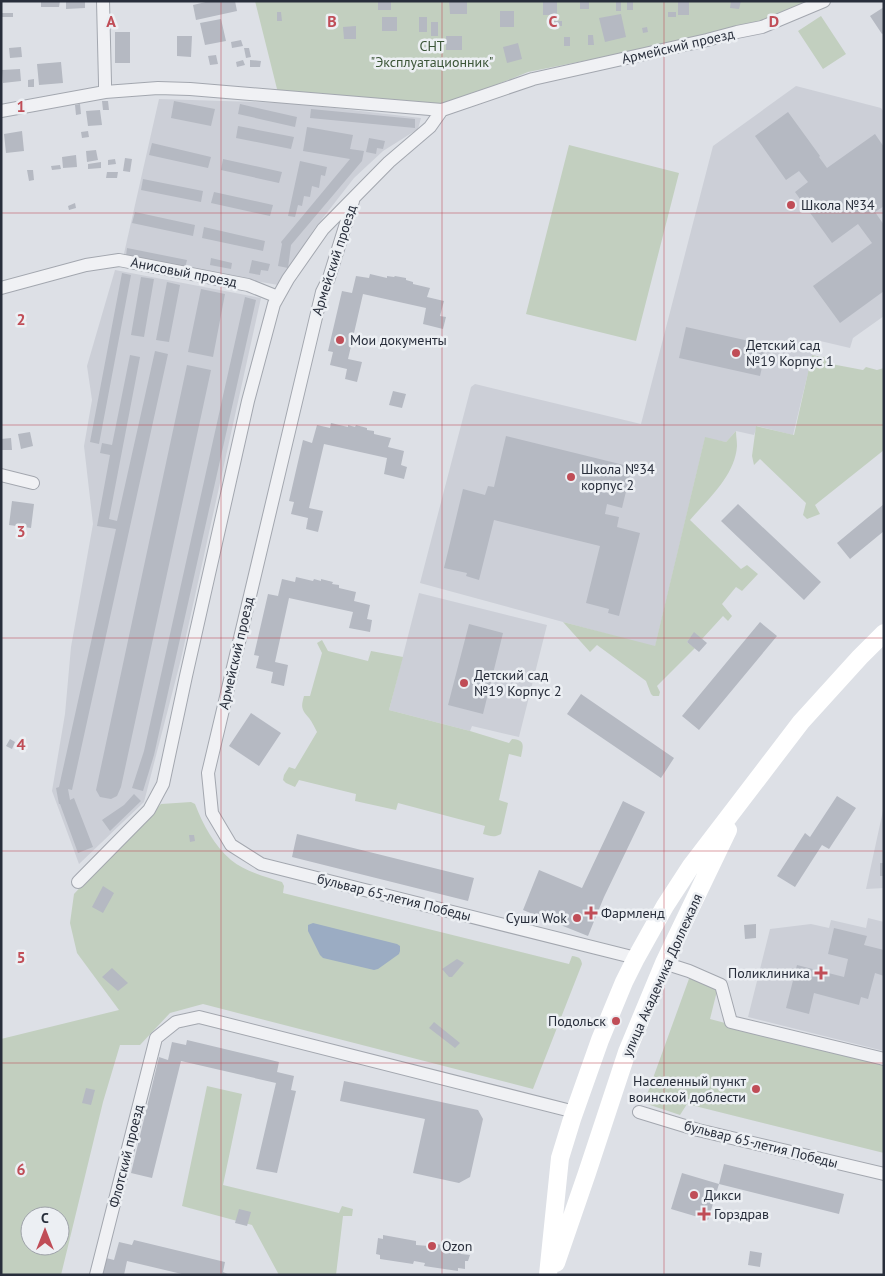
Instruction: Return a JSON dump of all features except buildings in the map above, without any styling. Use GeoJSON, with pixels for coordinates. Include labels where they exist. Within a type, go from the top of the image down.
{"type":"FeatureCollection","features":[{"type":"Feature","properties":{"kind":"main road","name":"улица Академика Доллежаля"},"geometry":{"type":"LineString","coordinates":[[548,1275],[560,1158],[574,1112],[600,1040],[636,958],[664,906],[691,866],[801,722],[884,633]]}},
{"type":"Feature","properties":{"kind":"main road","name":"улица Академика Доллежаля"},"geometry":{"type":"LineString","coordinates":[[552,1275],[626,1052],[664,963],[746,794]]}},
{"type":"Feature","properties":{"kind":"main road"},"geometry":{"type":"LineString","coordinates":[[664,906],[678,905],[686,916]]}},
{"type":"Feature","properties":{"kind":"main road"},"geometry":{"type":"LineString","coordinates":[[560,1158],[573,1169],[587,1173]]}},
{"type":"Feature","properties":{"kind":"street"},"geometry":{"type":"LineString","coordinates":[[103,1],[104,92]]}},
{"type":"Feature","properties":{"kind":"street","name":"Армейский проезд"},"geometry":{"type":"LineString","coordinates":[[208,773],[322,292],[329,278],[354,197],[388,162],[430,127],[442,110],[533,79],[762,27],[824,1]]}},
{"type":"Feature","properties":{"kind":"street"},"geometry":{"type":"LineString","coordinates":[[1,111],[104,92],[158,88],[442,110]]}},
{"type":"Feature","properties":{"kind":"street"},"geometry":{"type":"LineString","coordinates":[[78,882],[149,810],[163,784],[248,401],[274,304],[288,280],[324,229],[354,197]]}},
{"type":"Feature","properties":{"kind":"street","name":"Анисовый проезд"},"geometry":{"type":"LineString","coordinates":[[1,288],[86,265],[119,260],[248,285],[278,297]]}},
{"type":"Feature","properties":{"kind":"street"},"geometry":{"type":"LineString","coordinates":[[1,475],[33,483]]}},
{"type":"Feature","properties":{"kind":"street","name":"бульвар 65-летия Победы"},"geometry":{"type":"LineString","coordinates":[[208,773],[212,813],[231,846],[261,864],[636,958]]}},
{"type":"Feature","properties":{"kind":"street"},"geometry":{"type":"LineString","coordinates":[[664,963],[721,984],[731,1022],[884,1059]]}},
{"type":"Feature","properties":{"kind":"street","name":"Флотский проезд"},"geometry":{"type":"LineString","coordinates":[[96,1275],[156,1038],[176,1022],[199,1017],[574,1112]]}},
{"type":"Feature","properties":{"kind":"street","name":"бульвар 65-летия Победы"},"geometry":{"type":"LineString","coordinates":[[638,1112],[698,1130],[884,1174]]}},
{"type":"Feature","properties":{"kind":"shaded area"},"geometry":{"type":"Polygon","coordinates":[[[796,86],[881,108],[884,112],[884,316],[853,338],[850,348],[816,340],[793,435],[757,426],[754,435],[736,431],[726,442],[705,438],[655,647],[420,583],[471,387],[475,384],[641,424],[713,146],[796,86]]]}},
{"type":"Feature","properties":{"kind":"shaded area"},"geometry":{"type":"Polygon","coordinates":[[[159,99],[291,103],[421,118],[418,129],[383,151],[354,178],[315,228],[278,285],[123,258],[159,99]]]}},
{"type":"Feature","properties":{"kind":"shaded area"},"geometry":{"type":"Polygon","coordinates":[[[115,270],[261,298],[181,659],[144,802],[79,864],[52,791],[65,714],[71,647],[93,524],[84,446],[92,400],[87,366],[115,270]]]}},
{"type":"Feature","properties":{"kind":"shaded area","name":"Детский сад №19 Корпус 2"},"geometry":{"type":"Polygon","coordinates":[[[419,593],[547,625],[519,737],[472,726],[470,731],[389,710],[419,593]]]}},
{"type":"Feature","properties":{"kind":"shaded area"},"geometry":{"type":"Polygon","coordinates":[[[884,806],[884,888],[866,889],[884,806]]]}},
{"type":"Feature","properties":{"kind":"shaded area","name":"Поликлиника"},"geometry":{"type":"Polygon","coordinates":[[[868,918],[884,922],[884,1051],[748,1017],[770,929],[811,924],[829,928],[831,920],[866,928],[868,918]]]}},
{"type":"Feature","properties":{"kind":"green space","name":"СНТ \"Эксплуатационник\""},"geometry":{"type":"Polygon","coordinates":[[[255,1],[819,1],[764,25],[528,72],[442,107],[278,93],[255,1]]]}},
{"type":"Feature","properties":{"kind":"green space"},"geometry":{"type":"Polygon","coordinates":[[[821,16],[846,54],[823,69],[798,31],[821,16]]]}},
{"type":"Feature","properties":{"kind":"green space"},"geometry":{"type":"Polygon","coordinates":[[[569,145],[679,173],[636,341],[526,314],[569,145]]]}},
{"type":"Feature","properties":{"kind":"green space"},"geometry":{"type":"Polygon","coordinates":[[[812,355],[827,358],[826,363],[863,370],[866,367],[877,370],[884,368],[884,450],[815,505],[820,514],[807,519],[803,515],[806,503],[760,459],[754,465],[752,456],[756,426],[794,435],[812,355]]]}},
{"type":"Feature","properties":{"kind":"green space"},"geometry":{"type":"Polygon","coordinates":[[[736,431],[737,446],[735,457],[726,477],[690,520],[741,569],[747,565],[758,574],[742,591],[736,587],[722,604],[732,616],[728,621],[723,616],[702,639],[694,633],[687,642],[695,648],[657,686],[660,692],[659,696],[653,696],[646,681],[597,645],[590,652],[563,622],[655,646],[705,437],[726,442],[736,431]]]}},
{"type":"Feature","properties":{"kind":"green space"},"geometry":{"type":"Polygon","coordinates":[[[322,640],[328,651],[368,661],[371,651],[403,657],[389,710],[509,743],[512,739],[522,742],[521,757],[509,754],[499,800],[508,803],[501,834],[490,836],[483,834],[485,826],[398,803],[396,810],[355,801],[356,794],[299,780],[295,787],[283,780],[289,767],[295,769],[317,732],[303,710],[302,705],[304,696],[310,696],[322,653],[317,643],[322,640]]]}},
{"type":"Feature","properties":{"kind":"green space"},"geometry":{"type":"Polygon","coordinates":[[[191,802],[195,804],[202,820],[219,848],[231,860],[255,873],[282,882],[284,886],[283,893],[569,964],[572,956],[580,959],[582,964],[533,1089],[203,1004],[170,1013],[140,1045],[120,1045],[103,1102],[70,1238],[70,1206],[20,1206],[20,1256],[66,1256],[61,1275],[1,1275],[1,1039],[119,1010],[77,953],[70,923],[74,894],[161,804],[191,802]]]}},
{"type":"Feature","properties":{"kind":"green space"},"geometry":{"type":"Polygon","coordinates":[[[690,976],[719,983],[710,1019],[884,1065],[884,1153],[687,1104],[680,1115],[644,1103],[690,976]]]}},
{"type":"Feature","properties":{"kind":"green space"},"geometry":{"type":"Polygon","coordinates":[[[207,1086],[242,1094],[223,1185],[339,1213],[342,1206],[353,1209],[352,1216],[343,1216],[336,1275],[279,1275],[252,1225],[182,1206],[207,1086]]]}},
{"type":"Feature","properties":{"kind":"water"},"geometry":{"type":"Polygon","coordinates":[[[313,923],[397,944],[400,946],[399,954],[374,970],[323,958],[308,931],[308,925],[313,923]]]}},
{"type":"Feature","properties":{"kind":"place","name":"Школа №34"},"geometry":{"type":"Point","coordinates":[791,205]}},
{"type":"Feature","properties":{"kind":"place","name":"Мои документы"},"geometry":{"type":"Point","coordinates":[340,340]}},
{"type":"Feature","properties":{"kind":"place","name":"Детский сад №19 Корпус 1"},"geometry":{"type":"Point","coordinates":[736,353]}},
{"type":"Feature","properties":{"kind":"place","name":"Школа №34 корпус 2"},"geometry":{"type":"Point","coordinates":[571,477]}},
{"type":"Feature","properties":{"kind":"place","name":"Детский сад №19 Корпус 2"},"geometry":{"type":"Point","coordinates":[464,683]}},
{"type":"Feature","properties":{"kind":"place","name":"Фармленд"},"geometry":{"type":"Point","coordinates":[591,913]}},
{"type":"Feature","properties":{"kind":"place","name":"Суши Wok"},"geometry":{"type":"Point","coordinates":[577,918]}},
{"type":"Feature","properties":{"kind":"place","name":"Поликлиника"},"geometry":{"type":"Point","coordinates":[821,973]}},
{"type":"Feature","properties":{"kind":"place","name":"Подольск"},"geometry":{"type":"Point","coordinates":[616,1021]}},
{"type":"Feature","properties":{"kind":"place","name":"Населенный пункт воинской доблести"},"geometry":{"type":"Point","coordinates":[756,1089]}},
{"type":"Feature","properties":{"kind":"place","name":"Дикси"},"geometry":{"type":"Point","coordinates":[694,1195]}},
{"type":"Feature","properties":{"kind":"place","name":"Горздрав"},"geometry":{"type":"Point","coordinates":[704,1214]}},
{"type":"Feature","properties":{"kind":"place","name":"Ozon"},"geometry":{"type":"Point","coordinates":[432,1246]}}]}
